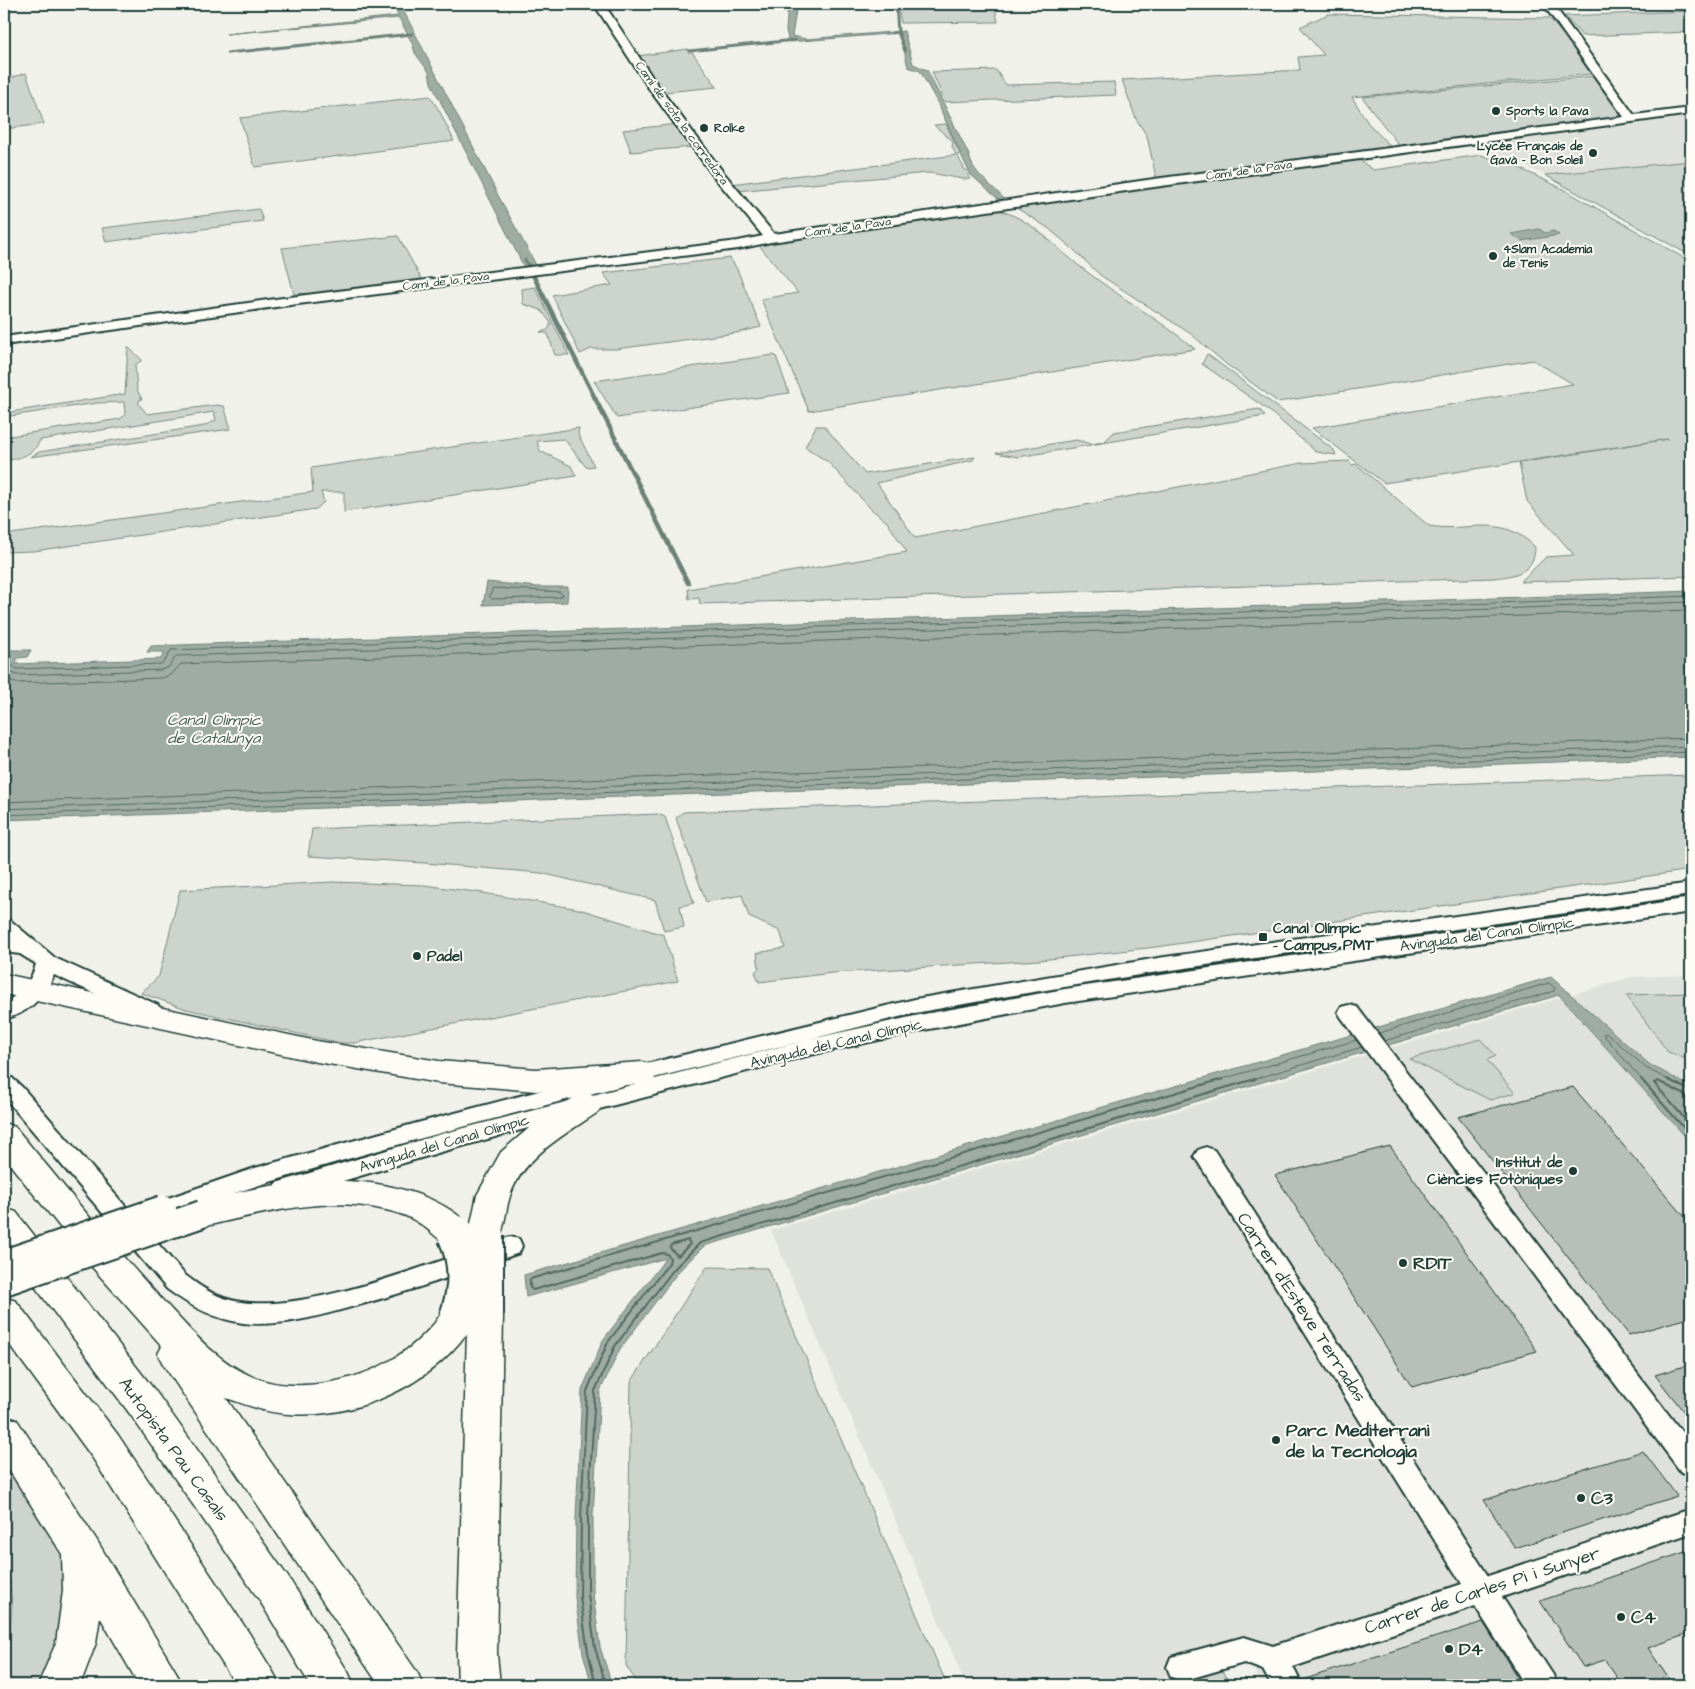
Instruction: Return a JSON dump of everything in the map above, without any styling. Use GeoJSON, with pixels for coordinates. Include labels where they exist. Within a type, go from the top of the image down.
{"type":"FeatureCollection","features":[{"type":"Feature","properties":{"kind":"highway"},"geometry":{"type":"LineString","coordinates":[[15,998],[180,1022],[361,1060],[443,1072],[521,1080],[558,1080],[642,1073]]}},
{"type":"Feature","properties":{"kind":"highway"},"geometry":{"type":"LineString","coordinates":[[479,1685],[471,1318],[463,1306],[468,1278],[466,1258],[484,1238],[494,1195],[513,1160],[540,1136],[587,1104]]}},
{"type":"Feature","properties":{"kind":"highway"},"geometry":{"type":"LineString","coordinates":[[4,1135],[136,1296],[402,1685]]}},
{"type":"Feature","properties":{"kind":"highway"},"geometry":{"type":"LineString","coordinates":[[202,1214],[278,1198],[320,1194],[365,1194],[386,1197],[421,1208],[484,1238]]}},
{"type":"Feature","properties":{"kind":"highway","name":"Autopista Pau Casals"},"geometry":{"type":"LineString","coordinates":[[4,1220],[143,1403],[274,1589],[333,1685]]}},
{"type":"Feature","properties":{"kind":"highway"},"geometry":{"type":"LineString","coordinates":[[136,1296],[207,1368],[222,1379],[254,1393],[294,1400],[317,1400],[342,1396],[371,1387],[398,1374],[426,1357],[443,1340],[471,1318]]}},
{"type":"Feature","properties":{"kind":"highway"},"geometry":{"type":"LineString","coordinates":[[4,1311],[105,1446],[235,1646],[258,1685]]}},
{"type":"Feature","properties":{"kind":"highway"},"geometry":{"type":"LineString","coordinates":[[4,1431],[82,1551],[161,1685]]}},
{"type":"Feature","properties":{"kind":"highway"},"geometry":{"type":"LineString","coordinates":[[59,1685],[76,1643],[83,1591],[82,1551]]}},
{"type":"Feature","properties":{"kind":"street","name":"Camí de sota la corredora"},"geometry":{"type":"LineString","coordinates":[[599,4],[654,88],[719,175],[771,238]]}},
{"type":"Feature","properties":{"kind":"street"},"geometry":{"type":"LineString","coordinates":[[1548,4],[1632,120]]}},
{"type":"Feature","properties":{"kind":"street","name":"Camí de la Pava"},"geometry":{"type":"LineString","coordinates":[[4,341],[519,271],[732,245],[1154,183],[1691,111]]}},
{"type":"Feature","properties":{"kind":"street","name":"Avinguda del Canal Olímpic"},"geometry":{"type":"LineString","coordinates":[[4,1262],[255,1177],[408,1133],[845,1023],[968,996],[1158,965],[1691,889]]}},
{"type":"Feature","properties":{"kind":"street","name":"Avinguda del Canal Olímpic"},"geometry":{"type":"LineString","coordinates":[[4,1282],[202,1214],[441,1143],[810,1047],[1037,1000],[1691,905]]}},
{"type":"Feature","properties":{"kind":"street"},"geometry":{"type":"LineString","coordinates":[[4,926],[40,957],[41,981],[15,998],[4,1028]]}},
{"type":"Feature","properties":{"kind":"street"},"geometry":{"type":"LineString","coordinates":[[4,945],[24,947],[40,957],[139,1006],[180,1022]]}},
{"type":"Feature","properties":{"kind":"street"},"geometry":{"type":"LineString","coordinates":[[1353,1018],[1691,1464]]}},
{"type":"Feature","properties":{"kind":"street"},"geometry":{"type":"LineString","coordinates":[[4,1071],[9,1088],[163,1269],[187,1292],[220,1308],[256,1314],[304,1310],[403,1283],[484,1238]]}},
{"type":"Feature","properties":{"kind":"street","name":"Carrer d'Esteve Terradas"},"geometry":{"type":"LineString","coordinates":[[1206,1156],[1542,1685]]}},
{"type":"Feature","properties":{"kind":"street","name":"Carrer de Carles Pi i Sunyer"},"geometry":{"type":"LineString","coordinates":[[1280,1673],[1482,1589],[1691,1521]]}},
{"type":"Feature","properties":{"kind":"street"},"geometry":{"type":"LineString","coordinates":[[1182,1667],[1244,1650],[1280,1673]]}},
{"type":"Feature","properties":{"kind":"shaded area"},"geometry":{"type":"Polygon","coordinates":[[[897,4],[994,4],[998,22],[901,23],[897,4]]]}},
{"type":"Feature","properties":{"kind":"shaded area"},"geometry":{"type":"Polygon","coordinates":[[[1691,11],[1691,32],[1582,36],[1565,16],[1691,11]]]}},
{"type":"Feature","properties":{"kind":"shaded area"},"geometry":{"type":"Polygon","coordinates":[[[1328,14],[1549,18],[1569,41],[1591,74],[1352,97],[1368,123],[1393,149],[1157,182],[1147,136],[1136,119],[1122,80],[1300,70],[1298,57],[1324,55],[1300,27],[1328,14]]]}},
{"type":"Feature","properties":{"kind":"shaded area"},"geometry":{"type":"Polygon","coordinates":[[[688,49],[717,87],[665,92],[637,56],[688,49]]]}},
{"type":"Feature","properties":{"kind":"shaded area"},"geometry":{"type":"Polygon","coordinates":[[[996,70],[1006,85],[1114,82],[1116,95],[945,102],[932,72],[996,70]]]}},
{"type":"Feature","properties":{"kind":"shaded area"},"geometry":{"type":"Polygon","coordinates":[[[26,73],[44,124],[4,129],[4,80],[26,73]]]}},
{"type":"Feature","properties":{"kind":"shaded area","name":"Sports la Pava"},"geometry":{"type":"Polygon","coordinates":[[[1595,76],[1620,113],[1619,118],[1401,148],[1362,97],[1595,76]]]}},
{"type":"Feature","properties":{"kind":"shaded area"},"geometry":{"type":"Polygon","coordinates":[[[430,96],[454,141],[255,167],[240,118],[430,96]]]}},
{"type":"Feature","properties":{"kind":"shaded area","name":"Lycée Français de Gavà - Bon Soleil"},"geometry":{"type":"Polygon","coordinates":[[[1691,116],[1691,161],[1545,175],[1475,144],[1691,116]]]}},
{"type":"Feature","properties":{"kind":"shaded area"},"geometry":{"type":"Polygon","coordinates":[[[678,124],[694,147],[631,152],[623,130],[678,124]]]}},
{"type":"Feature","properties":{"kind":"shaded area"},"geometry":{"type":"Polygon","coordinates":[[[946,124],[960,154],[957,155],[970,179],[928,173],[736,191],[731,184],[956,155],[952,147],[953,142],[934,125],[946,124]]]}},
{"type":"Feature","properties":{"kind":"shaded area"},"geometry":{"type":"Polygon","coordinates":[[[1481,155],[1511,164],[1561,188],[1691,262],[1691,576],[1520,582],[1546,557],[1574,555],[1527,501],[1519,463],[1668,439],[1384,483],[1312,428],[1573,384],[1533,360],[1278,402],[1226,364],[1191,334],[1100,275],[1048,228],[1015,207],[1358,159],[1373,170],[1481,155]]]}},
{"type":"Feature","properties":{"kind":"shaded area"},"geometry":{"type":"Polygon","coordinates":[[[1691,161],[1691,256],[1545,175],[1691,161]]]}},
{"type":"Feature","properties":{"kind":"shaded area"},"geometry":{"type":"Polygon","coordinates":[[[259,209],[263,221],[106,242],[102,228],[259,209]]]}},
{"type":"Feature","properties":{"kind":"shaded area"},"geometry":{"type":"Polygon","coordinates":[[[994,209],[1019,218],[1030,225],[1096,279],[1195,349],[809,411],[761,299],[798,293],[758,244],[807,235],[994,209]]]}},
{"type":"Feature","properties":{"kind":"shaded area"},"geometry":{"type":"Polygon","coordinates":[[[398,236],[422,280],[318,294],[294,294],[282,248],[398,236]]]}},
{"type":"Feature","properties":{"kind":"shaded area"},"geometry":{"type":"Polygon","coordinates":[[[730,258],[737,269],[761,327],[736,333],[616,349],[591,349],[580,354],[552,295],[612,285],[603,273],[730,258]]]}},
{"type":"Feature","properties":{"kind":"shaded area"},"geometry":{"type":"Polygon","coordinates":[[[535,287],[569,355],[555,355],[548,334],[540,332],[548,330],[551,323],[541,310],[523,304],[522,289],[535,287]]]}},
{"type":"Feature","properties":{"kind":"shaded area"},"geometry":{"type":"Polygon","coordinates":[[[128,347],[142,360],[135,365],[137,390],[142,399],[139,400],[139,404],[147,414],[217,405],[224,406],[231,429],[30,457],[39,452],[204,426],[216,420],[214,412],[40,440],[30,453],[4,461],[4,437],[120,419],[125,415],[124,402],[97,403],[4,417],[4,413],[125,394],[128,347]]]}},
{"type":"Feature","properties":{"kind":"shaded area"},"geometry":{"type":"Polygon","coordinates":[[[1207,354],[1334,450],[1336,455],[1316,452],[1267,409],[1202,364],[1207,354]]]}},
{"type":"Feature","properties":{"kind":"shaded area"},"geometry":{"type":"Polygon","coordinates":[[[776,356],[789,393],[617,418],[594,381],[776,356]]]}},
{"type":"Feature","properties":{"kind":"shaded area"},"geometry":{"type":"Polygon","coordinates":[[[1259,409],[1265,416],[1018,457],[996,453],[1076,440],[1093,444],[1105,441],[1114,432],[1259,409]]]}},
{"type":"Feature","properties":{"kind":"shaded area"},"geometry":{"type":"Polygon","coordinates":[[[816,426],[824,426],[865,474],[975,457],[973,460],[877,483],[915,538],[1302,463],[1349,461],[1352,465],[1356,464],[1429,526],[1484,526],[1509,530],[1522,536],[1535,547],[1534,555],[1532,562],[1522,571],[1509,576],[1494,578],[700,604],[699,598],[689,599],[688,589],[907,552],[887,522],[870,508],[828,462],[805,447],[816,426]]]}},
{"type":"Feature","properties":{"kind":"shaded area"},"geometry":{"type":"Polygon","coordinates":[[[579,428],[578,434],[594,466],[586,467],[564,439],[537,441],[540,451],[571,466],[576,476],[344,512],[344,492],[321,492],[324,502],[316,509],[34,551],[4,552],[4,535],[313,492],[311,468],[579,428]]]}},
{"type":"Feature","properties":{"kind":"shaded area"},"geometry":{"type":"Polygon","coordinates":[[[1691,775],[1691,870],[1156,947],[1040,960],[832,973],[759,982],[755,972],[759,968],[757,953],[785,948],[780,931],[749,917],[742,895],[706,902],[676,818],[683,812],[1691,775]]]}},
{"type":"Feature","properties":{"kind":"shaded area"},"geometry":{"type":"Polygon","coordinates":[[[658,814],[665,817],[694,903],[680,906],[684,927],[664,931],[655,900],[541,873],[425,863],[308,856],[312,829],[658,814]]]}},
{"type":"Feature","properties":{"kind":"shaded area","name":"Padel"},"geometry":{"type":"Polygon","coordinates":[[[333,882],[424,885],[579,909],[664,935],[678,981],[354,1043],[340,1043],[186,1009],[141,993],[159,976],[180,890],[333,882]]]}},
{"type":"Feature","properties":{"kind":"shaded area","name":"Parc Mediterrani de la Tecnologia"},"geometry":{"type":"Polygon","coordinates":[[[1691,975],[1691,1685],[1262,1685],[1244,1650],[1141,1685],[966,1685],[771,1230],[1631,977],[1691,975]]]}},
{"type":"Feature","properties":{"kind":"shaded area"},"geometry":{"type":"Polygon","coordinates":[[[1691,993],[1691,1061],[1668,1052],[1626,995],[1691,993]]]}},
{"type":"Feature","properties":{"kind":"shaded area"},"geometry":{"type":"Polygon","coordinates":[[[1480,1039],[1496,1056],[1487,1060],[1515,1093],[1490,1100],[1409,1059],[1480,1039]]]}},
{"type":"Feature","properties":{"kind":"shaded area"},"geometry":{"type":"Polygon","coordinates":[[[707,1267],[767,1268],[947,1685],[639,1685],[626,1666],[631,1382],[707,1267]]]}},
{"type":"Feature","properties":{"kind":"shaded area"},"geometry":{"type":"Polygon","coordinates":[[[4,1463],[64,1554],[64,1615],[48,1677],[42,1685],[4,1685],[4,1663],[10,1633],[12,1606],[10,1582],[4,1566],[4,1463]]]}},
{"type":"Feature","properties":{"kind":"shaded area"},"geometry":{"type":"Polygon","coordinates":[[[1221,1666],[1230,1685],[1162,1685],[1221,1666]]]}},
{"type":"Feature","properties":{"kind":"water"},"geometry":{"type":"Polygon","coordinates":[[[393,4],[400,4],[536,265],[524,267],[431,83],[429,72],[415,53],[399,18],[226,34],[398,16],[393,4]]]}},
{"type":"Feature","properties":{"kind":"water"},"geometry":{"type":"Polygon","coordinates":[[[788,4],[794,4],[796,11],[792,36],[806,39],[904,31],[913,64],[927,70],[974,168],[1005,200],[998,199],[970,174],[937,102],[920,71],[908,67],[900,33],[789,42],[786,31],[788,4]]]}},
{"type":"Feature","properties":{"kind":"water"},"geometry":{"type":"Polygon","coordinates":[[[1539,229],[1545,233],[1554,231],[1559,235],[1522,241],[1511,234],[1539,229]]]}},
{"type":"Feature","properties":{"kind":"water"},"geometry":{"type":"Polygon","coordinates":[[[487,582],[538,587],[568,587],[567,602],[483,605],[487,582]]]}},
{"type":"Feature","properties":{"kind":"water","name":"Canal Olimpic de Catalunya"},"geometry":{"type":"Polygon","coordinates":[[[1691,591],[1691,757],[4,820],[4,650],[31,650],[27,657],[18,658],[15,664],[161,659],[164,652],[147,652],[151,646],[1691,591]]]}},
{"type":"Feature","properties":{"kind":"water"},"geometry":{"type":"Polygon","coordinates":[[[1551,977],[1649,1064],[1691,1087],[1691,1143],[1559,995],[704,1246],[678,1272],[620,1349],[600,1391],[593,1515],[593,1594],[600,1647],[612,1685],[592,1685],[583,1653],[575,1597],[576,1518],[582,1390],[603,1340],[666,1258],[526,1297],[524,1275],[1551,977]]]}},
{"type":"Feature","properties":{"kind":"building","name":"Institut de Ciències Fotòniques"},"geometry":{"type":"Polygon","coordinates":[[[1573,1087],[1691,1224],[1691,1317],[1629,1335],[1458,1117],[1573,1087]]]}},
{"type":"Feature","properties":{"kind":"building","name":"RDIT"},"geometry":{"type":"Polygon","coordinates":[[[1390,1146],[1537,1351],[1412,1387],[1275,1175],[1390,1146]]]}},
{"type":"Feature","properties":{"kind":"building"},"geometry":{"type":"Polygon","coordinates":[[[1691,1364],[1691,1421],[1655,1375],[1691,1364]]]}},
{"type":"Feature","properties":{"kind":"building","name":"C3"},"geometry":{"type":"Polygon","coordinates":[[[1643,1451],[1677,1496],[1515,1548],[1484,1500],[1643,1451]]]}},
{"type":"Feature","properties":{"kind":"building","name":"C4"},"geometry":{"type":"Polygon","coordinates":[[[1691,1550],[1691,1633],[1648,1648],[1673,1685],[1622,1685],[1605,1660],[1583,1667],[1540,1601],[1691,1550]]]}},
{"type":"Feature","properties":{"kind":"building","name":"D4"},"geometry":{"type":"Polygon","coordinates":[[[1483,1622],[1522,1685],[1304,1685],[1302,1680],[1483,1622]]]}},
{"type":"Feature","properties":{"kind":"waterway"},"geometry":{"type":"LineString","coordinates":[[896,4],[898,32]]}},
{"type":"Feature","properties":{"kind":"waterway"},"geometry":{"type":"LineString","coordinates":[[892,33],[898,32]]}},
{"type":"Feature","properties":{"kind":"waterway"},"geometry":{"type":"LineString","coordinates":[[898,32],[905,51]]}},
{"type":"Feature","properties":{"kind":"waterway"},"geometry":{"type":"LineString","coordinates":[[227,53],[412,34]]}},
{"type":"Feature","properties":{"kind":"waterway"},"geometry":{"type":"LineString","coordinates":[[689,51],[795,40]]}},
{"type":"Feature","properties":{"kind":"waterway"},"geometry":{"type":"LineString","coordinates":[[525,260],[529,267]]}},
{"type":"Feature","properties":{"kind":"waterway"},"geometry":{"type":"LineString","coordinates":[[528,265],[688,583]]}},
{"type":"Feature","properties":{"kind":"place","name":"Sports la Pava"},"geometry":{"type":"Point","coordinates":[1496,111]}},
{"type":"Feature","properties":{"kind":"place","name":"Rolke"},"geometry":{"type":"Point","coordinates":[704,128]}},
{"type":"Feature","properties":{"kind":"place","name":"Lycée Français de Gavà - Bon Soleil"},"geometry":{"type":"Point","coordinates":[1593,153]}},
{"type":"Feature","properties":{"kind":"place","name":"4Slam Academia de Tenis"},"geometry":{"type":"Point","coordinates":[1493,256]}},
{"type":"Feature","properties":{"kind":"place","name":"Canal Olímpic - Campus PMT"},"geometry":{"type":"Point","coordinates":[1263,937]}},
{"type":"Feature","properties":{"kind":"place","name":"Padel"},"geometry":{"type":"Point","coordinates":[417,956]}},
{"type":"Feature","properties":{"kind":"place","name":"Institut de Ciències Fotòniques"},"geometry":{"type":"Point","coordinates":[1573,1171]}},
{"type":"Feature","properties":{"kind":"place","name":"RDIT"},"geometry":{"type":"Point","coordinates":[1403,1263]}},
{"type":"Feature","properties":{"kind":"place","name":"Parc Mediterrani de la Tecnologia"},"geometry":{"type":"Point","coordinates":[1276,1440]}},
{"type":"Feature","properties":{"kind":"place","name":"C3"},"geometry":{"type":"Point","coordinates":[1581,1498]}},
{"type":"Feature","properties":{"kind":"place","name":"C4"},"geometry":{"type":"Point","coordinates":[1621,1617]}},
{"type":"Feature","properties":{"kind":"place","name":"D4"},"geometry":{"type":"Point","coordinates":[1449,1649]}}]}
